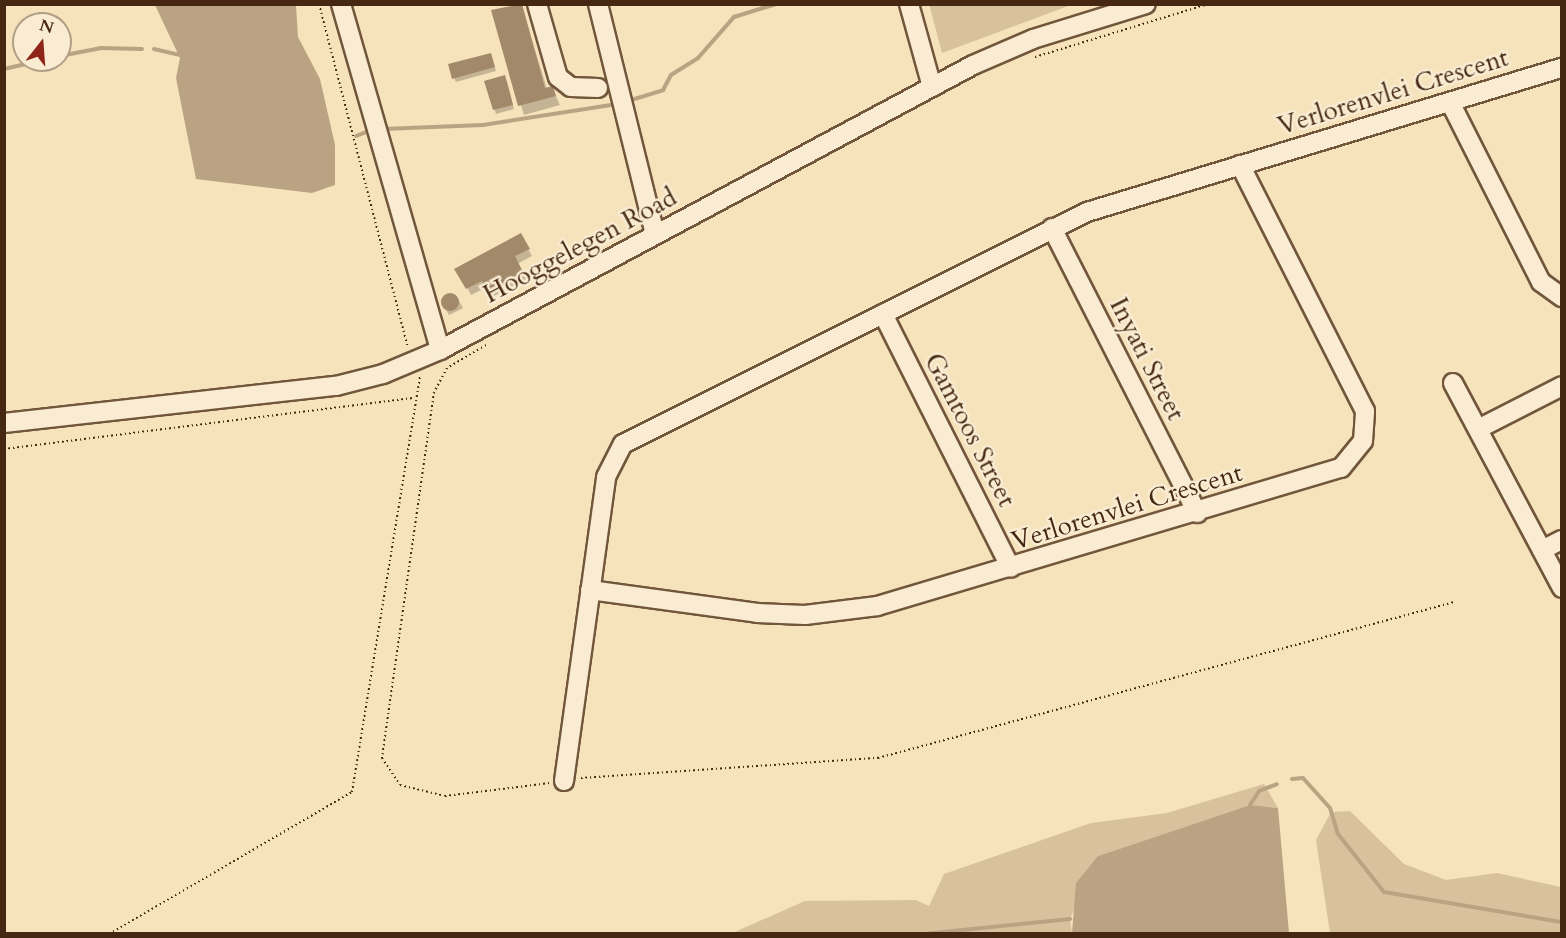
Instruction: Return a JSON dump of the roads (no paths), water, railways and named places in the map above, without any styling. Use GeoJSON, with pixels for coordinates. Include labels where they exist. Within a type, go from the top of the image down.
{"type":"FeatureCollection","features":[{"type":"Feature","properties":{"kind":"street"},"geometry":{"type":"LineString","coordinates":[[341,4],[440,350]]}},
{"type":"Feature","properties":{"kind":"street"},"geometry":{"type":"LineString","coordinates":[[537,4],[558,77],[571,87],[598,88]]}},
{"type":"Feature","properties":{"kind":"street"},"geometry":{"type":"LineString","coordinates":[[597,4],[655,235]]}},
{"type":"Feature","properties":{"kind":"street"},"geometry":{"type":"LineString","coordinates":[[909,4],[932,87]]}},
{"type":"Feature","properties":{"kind":"street","name":"Hooggelegen Road"},"geometry":{"type":"LineString","coordinates":[[4,423],[336,386],[417,360],[440,350],[932,87],[1025,42],[1146,4]]}},
{"type":"Feature","properties":{"kind":"street","name":"Verlorenvlei Crescent"},"geometry":{"type":"LineString","coordinates":[[564,781],[606,477],[622,444],[1052,228],[1240,165],[1562,68]]}},
{"type":"Feature","properties":{"kind":"street"},"geometry":{"type":"LineString","coordinates":[[1450,102],[1541,282],[1562,297]]}},
{"type":"Feature","properties":{"kind":"street","name":"Verlorenvlei Crescent"},"geometry":{"type":"LineString","coordinates":[[590,590],[805,615],[877,606],[1197,513],[1341,468],[1358,453],[1365,432],[1360,399],[1240,165]]}},
{"type":"Feature","properties":{"kind":"street","name":"Inyati Street"},"geometry":{"type":"LineString","coordinates":[[1052,228],[1197,513]]}},
{"type":"Feature","properties":{"kind":"street","name":"Gamtoos Street"},"geometry":{"type":"LineString","coordinates":[[884,314],[1011,568]]}},
{"type":"Feature","properties":{"kind":"street"},"geometry":{"type":"LineString","coordinates":[[1454,383],[1562,588]]}},
{"type":"Feature","properties":{"kind":"street"},"geometry":{"type":"LineString","coordinates":[[1478,429],[1562,386]]}},
{"type":"Feature","properties":{"kind":"street"},"geometry":{"type":"LineString","coordinates":[[1542,550],[1562,540]]}},
{"type":"Feature","properties":{"kind":"waterway"},"geometry":{"type":"LineString","coordinates":[[628,101],[663,90],[671,75],[698,58],[734,17],[776,4]]}},
{"type":"Feature","properties":{"kind":"waterway"},"geometry":{"type":"LineString","coordinates":[[72,54],[101,48],[142,49]]}},
{"type":"Feature","properties":{"kind":"waterway"},"geometry":{"type":"LineString","coordinates":[[154,49],[179,55]]}},
{"type":"Feature","properties":{"kind":"waterway"},"geometry":{"type":"LineString","coordinates":[[4,69],[12,67]]}},
{"type":"Feature","properties":{"kind":"waterway"},"geometry":{"type":"LineString","coordinates":[[383,129],[483,125],[617,104]]}},
{"type":"Feature","properties":{"kind":"waterway"},"geometry":{"type":"LineString","coordinates":[[356,136],[369,131]]}},
{"type":"Feature","properties":{"kind":"waterway"},"geometry":{"type":"LineString","coordinates":[[1292,779],[1303,778],[1330,808],[1338,834],[1384,892],[1562,922]]}},
{"type":"Feature","properties":{"kind":"waterway"},"geometry":{"type":"LineString","coordinates":[[1250,805],[1259,791],[1277,784]]}},
{"type":"Feature","properties":{"kind":"waterway"},"geometry":{"type":"LineString","coordinates":[[924,934],[1070,919]]}}]}
